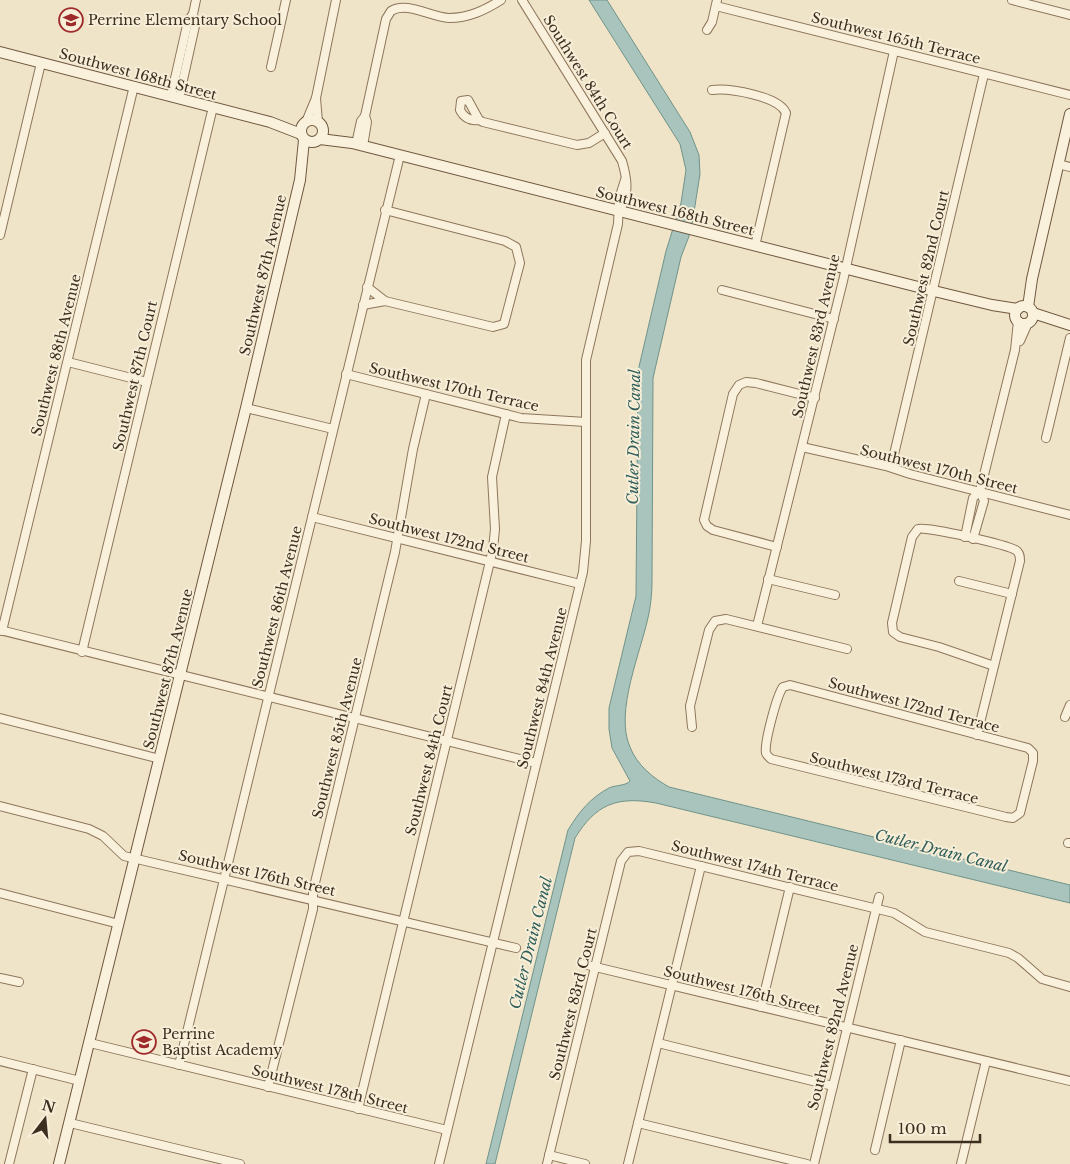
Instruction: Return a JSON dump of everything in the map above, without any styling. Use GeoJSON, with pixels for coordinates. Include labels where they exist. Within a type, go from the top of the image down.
{"type":"FeatureCollection","features":[{"type":"Feature","properties":{"kind":"street"},"geometry":{"type":"LineString","coordinates":[[175,97],[195,26],[193,14],[196,0]]}},
{"type":"Feature","properties":{"kind":"street"},"geometry":{"type":"LineString","coordinates":[[271,67],[286,0]]}},
{"type":"Feature","properties":{"kind":"street","name":"Southwest 87th Avenue"},"geometry":{"type":"LineString","coordinates":[[60,1164],[246,408],[311,131],[336,0]]}},
{"type":"Feature","properties":{"kind":"street"},"geometry":{"type":"LineString","coordinates":[[357,144],[367,122],[365,116],[385,24],[391,11],[397,8],[405,8],[437,17],[460,18],[477,14],[501,0]]}},
{"type":"Feature","properties":{"kind":"street","name":"Southwest 84th Court"},"geometry":{"type":"LineString","coordinates":[[522,0],[622,160],[625,180],[619,198],[618,211]]}},
{"type":"Feature","properties":{"kind":"street"},"geometry":{"type":"LineString","coordinates":[[1012,0],[1070,15]]}},
{"type":"Feature","properties":{"kind":"street"},"geometry":{"type":"LineString","coordinates":[[707,30],[716,3]]}},
{"type":"Feature","properties":{"kind":"street","name":"Southwest 165th Terrace"},"geometry":{"type":"LineString","coordinates":[[716,3],[894,51],[1070,95]]}},
{"type":"Feature","properties":{"kind":"street","name":"Southwest 83rd Avenue"},"geometry":{"type":"LineString","coordinates":[[757,626],[846,269],[894,51]]}},
{"type":"Feature","properties":{"kind":"street","name":"Southwest 168th Street"},"geometry":{"type":"LineString","coordinates":[[0,52],[1070,325]]}},
{"type":"Feature","properties":{"kind":"street"},"geometry":{"type":"LineString","coordinates":[[0,235],[41,62]]}},
{"type":"Feature","properties":{"kind":"street","name":"Southwest 82nd Court"},"geometry":{"type":"LineString","coordinates":[[890,467],[934,291],[984,74]]}},
{"type":"Feature","properties":{"kind":"street","name":"Southwest 88th Avenue"},"geometry":{"type":"LineString","coordinates":[[1,630],[134,86]]}},
{"type":"Feature","properties":{"kind":"street"},"geometry":{"type":"LineString","coordinates":[[712,90],[725,89],[772,101],[784,110],[786,117],[755,246]]}},
{"type":"Feature","properties":{"kind":"street","name":"Southwest 87th Avenue"},"geometry":{"type":"LineString","coordinates":[[311,131],[316,98]]}},
{"type":"Feature","properties":{"kind":"street","name":"Southwest 87th Court"},"geometry":{"type":"LineString","coordinates":[[82,652],[212,107]]}},
{"type":"Feature","properties":{"kind":"street"},"geometry":{"type":"LineString","coordinates":[[969,538],[973,498],[980,492],[1024,314],[1070,114]]}},
{"type":"Feature","properties":{"kind":"street"},"geometry":{"type":"LineString","coordinates":[[479,120],[517,132],[577,145],[589,143],[605,133]]}},
{"type":"Feature","properties":{"kind":"street","name":"Southwest 86th Avenue"},"geometry":{"type":"LineString","coordinates":[[179,1065],[385,210],[400,155]]}},
{"type":"Feature","properties":{"kind":"street"},"geometry":{"type":"LineString","coordinates":[[1058,164],[1070,167]]}},
{"type":"Feature","properties":{"kind":"street"},"geometry":{"type":"LineString","coordinates":[[367,287],[385,301],[477,324],[493,327],[502,326],[507,320],[520,263],[519,251],[516,248],[505,241],[385,210]]}},
{"type":"Feature","properties":{"kind":"street","name":"Southwest 84th Avenue"},"geometry":{"type":"LineString","coordinates":[[438,1164],[580,584],[585,554],[588,352],[618,224],[618,211]]}},
{"type":"Feature","properties":{"kind":"street"},"geometry":{"type":"LineString","coordinates":[[722,290],[834,319]]}},
{"type":"Feature","properties":{"kind":"street"},"geometry":{"type":"LineString","coordinates":[[363,305],[385,301]]}},
{"type":"Feature","properties":{"kind":"street"},"geometry":{"type":"LineString","coordinates":[[1046,438],[1070,338]]}},
{"type":"Feature","properties":{"kind":"street"},"geometry":{"type":"LineString","coordinates":[[68,362],[146,382]]}},
{"type":"Feature","properties":{"kind":"street","name":"Southwest 170th Terrace"},"geometry":{"type":"LineString","coordinates":[[346,374],[531,420],[586,422]]}},
{"type":"Feature","properties":{"kind":"street"},"geometry":{"type":"LineString","coordinates":[[777,547],[717,531],[705,523],[705,512],[733,394],[737,387],[743,383],[756,383],[814,398]]}},
{"type":"Feature","properties":{"kind":"street","name":"Southwest 85th Avenue"},"geometry":{"type":"LineString","coordinates":[[268,1087],[313,909],[313,900],[398,538],[413,449],[426,394]]}},
{"type":"Feature","properties":{"kind":"street"},"geometry":{"type":"LineString","coordinates":[[246,408],[333,429]]}},
{"type":"Feature","properties":{"kind":"street","name":"Southwest 84th Court"},"geometry":{"type":"LineString","coordinates":[[358,1109],[495,535],[493,468],[506,414]]}},
{"type":"Feature","properties":{"kind":"street","name":"Southwest 170th Street"},"geometry":{"type":"LineString","coordinates":[[802,447],[890,467],[1070,515]]}},
{"type":"Feature","properties":{"kind":"street","name":"Southwest 172nd Street"},"geometry":{"type":"LineString","coordinates":[[312,517],[580,584]]}},
{"type":"Feature","properties":{"kind":"street"},"geometry":{"type":"LineString","coordinates":[[977,735],[1020,562],[1020,554],[1009,547],[928,528],[918,529],[912,537],[892,623],[893,632],[900,637],[939,647],[994,666]]}},
{"type":"Feature","properties":{"kind":"street"},"geometry":{"type":"LineString","coordinates":[[768,579],[835,595]]}},
{"type":"Feature","properties":{"kind":"street"},"geometry":{"type":"LineString","coordinates":[[959,581],[1012,594]]}},
{"type":"Feature","properties":{"kind":"street"},"geometry":{"type":"LineString","coordinates":[[692,727],[690,706],[709,630],[715,621],[726,619],[847,649]]}},
{"type":"Feature","properties":{"kind":"street"},"geometry":{"type":"LineString","coordinates":[[1,630],[267,698],[536,763]]}},
{"type":"Feature","properties":{"kind":"street","name":"Southwest 172nd Terrace"},"geometry":{"type":"LineString","coordinates":[[768,756],[767,743],[778,695],[786,686],[802,687],[1024,746],[1033,754],[1033,761],[1022,809],[1016,816]]}},
{"type":"Feature","properties":{"kind":"street"},"geometry":{"type":"LineString","coordinates":[[1065,718],[1070,705]]}},
{"type":"Feature","properties":{"kind":"street"},"geometry":{"type":"LineString","coordinates":[[0,718],[160,759]]}},
{"type":"Feature","properties":{"kind":"street","name":"Southwest 173rd Terrace"},"geometry":{"type":"LineString","coordinates":[[768,756],[779,763],[1006,817],[1016,816]]}},
{"type":"Feature","properties":{"kind":"street","name":"Southwest 176th Street"},"geometry":{"type":"LineString","coordinates":[[0,806],[89,829],[103,836],[124,856],[516,948]]}},
{"type":"Feature","properties":{"kind":"street","name":"Southwest 174th Terrace"},"geometry":{"type":"LineString","coordinates":[[628,852],[639,851],[899,915],[925,932],[1009,953],[1018,958],[1042,979],[1070,986]]}},
{"type":"Feature","properties":{"kind":"street","name":"Southwest 83rd Court"},"geometry":{"type":"LineString","coordinates":[[547,1164],[621,861],[628,852]]}},
{"type":"Feature","properties":{"kind":"street"},"geometry":{"type":"LineString","coordinates":[[628,1164],[701,866]]}},
{"type":"Feature","properties":{"kind":"street"},"geometry":{"type":"LineString","coordinates":[[761,1007],[790,887]]}},
{"type":"Feature","properties":{"kind":"street"},"geometry":{"type":"LineString","coordinates":[[0,893],[119,924]]}},
{"type":"Feature","properties":{"kind":"street","name":"Southwest 82nd Avenue"},"geometry":{"type":"LineString","coordinates":[[814,1164],[880,897]]}},
{"type":"Feature","properties":{"kind":"street","name":"Southwest 176th Street"},"geometry":{"type":"LineString","coordinates":[[583,964],[1070,1081]]}},
{"type":"Feature","properties":{"kind":"street"},"geometry":{"type":"LineString","coordinates":[[0,978],[19,982]]}},
{"type":"Feature","properties":{"kind":"street"},"geometry":{"type":"LineString","coordinates":[[875,1150],[901,1040]]}},
{"type":"Feature","properties":{"kind":"street","name":"Southwest 178th Street"},"geometry":{"type":"LineString","coordinates":[[90,1043],[447,1130]]}},
{"type":"Feature","properties":{"kind":"street"},"geometry":{"type":"LineString","coordinates":[[658,1044],[833,1086]]}},
{"type":"Feature","properties":{"kind":"street"},"geometry":{"type":"LineString","coordinates":[[0,1061],[80,1082]]}},
{"type":"Feature","properties":{"kind":"street"},"geometry":{"type":"LineString","coordinates":[[961,1164],[986,1061]]}},
{"type":"Feature","properties":{"kind":"street"},"geometry":{"type":"LineString","coordinates":[[9,1164],[33,1069]]}},
{"type":"Feature","properties":{"kind":"street"},"geometry":{"type":"LineString","coordinates":[[70,1122],[240,1164]]}},
{"type":"Feature","properties":{"kind":"street"},"geometry":{"type":"LineString","coordinates":[[638,1123],[807,1164]]}},
{"type":"Feature","properties":{"kind":"street"},"geometry":{"type":"LineString","coordinates":[[549,1155],[585,1164]]}},
{"type":"Feature","properties":{"kind":"water"},"geometry":{"type":"Polygon","coordinates":[[[589,0],[607,0],[690,132],[699,155],[700,174],[691,231],[681,257],[653,378],[652,590],[646,628],[631,680],[625,716],[626,732],[633,754],[646,770],[669,787],[1070,885],[1070,903],[656,803],[630,801],[609,805],[591,817],[575,838],[495,1164],[486,1164],[568,830],[581,811],[596,796],[609,788],[626,784],[630,781],[612,748],[609,729],[609,708],[636,596],[638,371],[666,251],[681,203],[686,170],[680,144],[589,0]]]}},
{"type":"Feature","properties":{"kind":"place","name":"Perrine Elementary School"},"geometry":{"type":"Point","coordinates":[71,20]}},
{"type":"Feature","properties":{"kind":"place","name":"Perrine Baptist Academy"},"geometry":{"type":"Point","coordinates":[144,1042]}},
{"type":"Feature","properties":{"kind":"water label","name":"Cutler Drain Canal"},"geometry":{"type":"Point","coordinates":[634,437]}},
{"type":"Feature","properties":{"kind":"water label","name":"Cutler Drain Canal"},"geometry":{"type":"Point","coordinates":[941,851]}},
{"type":"Feature","properties":{"kind":"water label","name":"Cutler Drain Canal"},"geometry":{"type":"Point","coordinates":[531,943]}}]}
